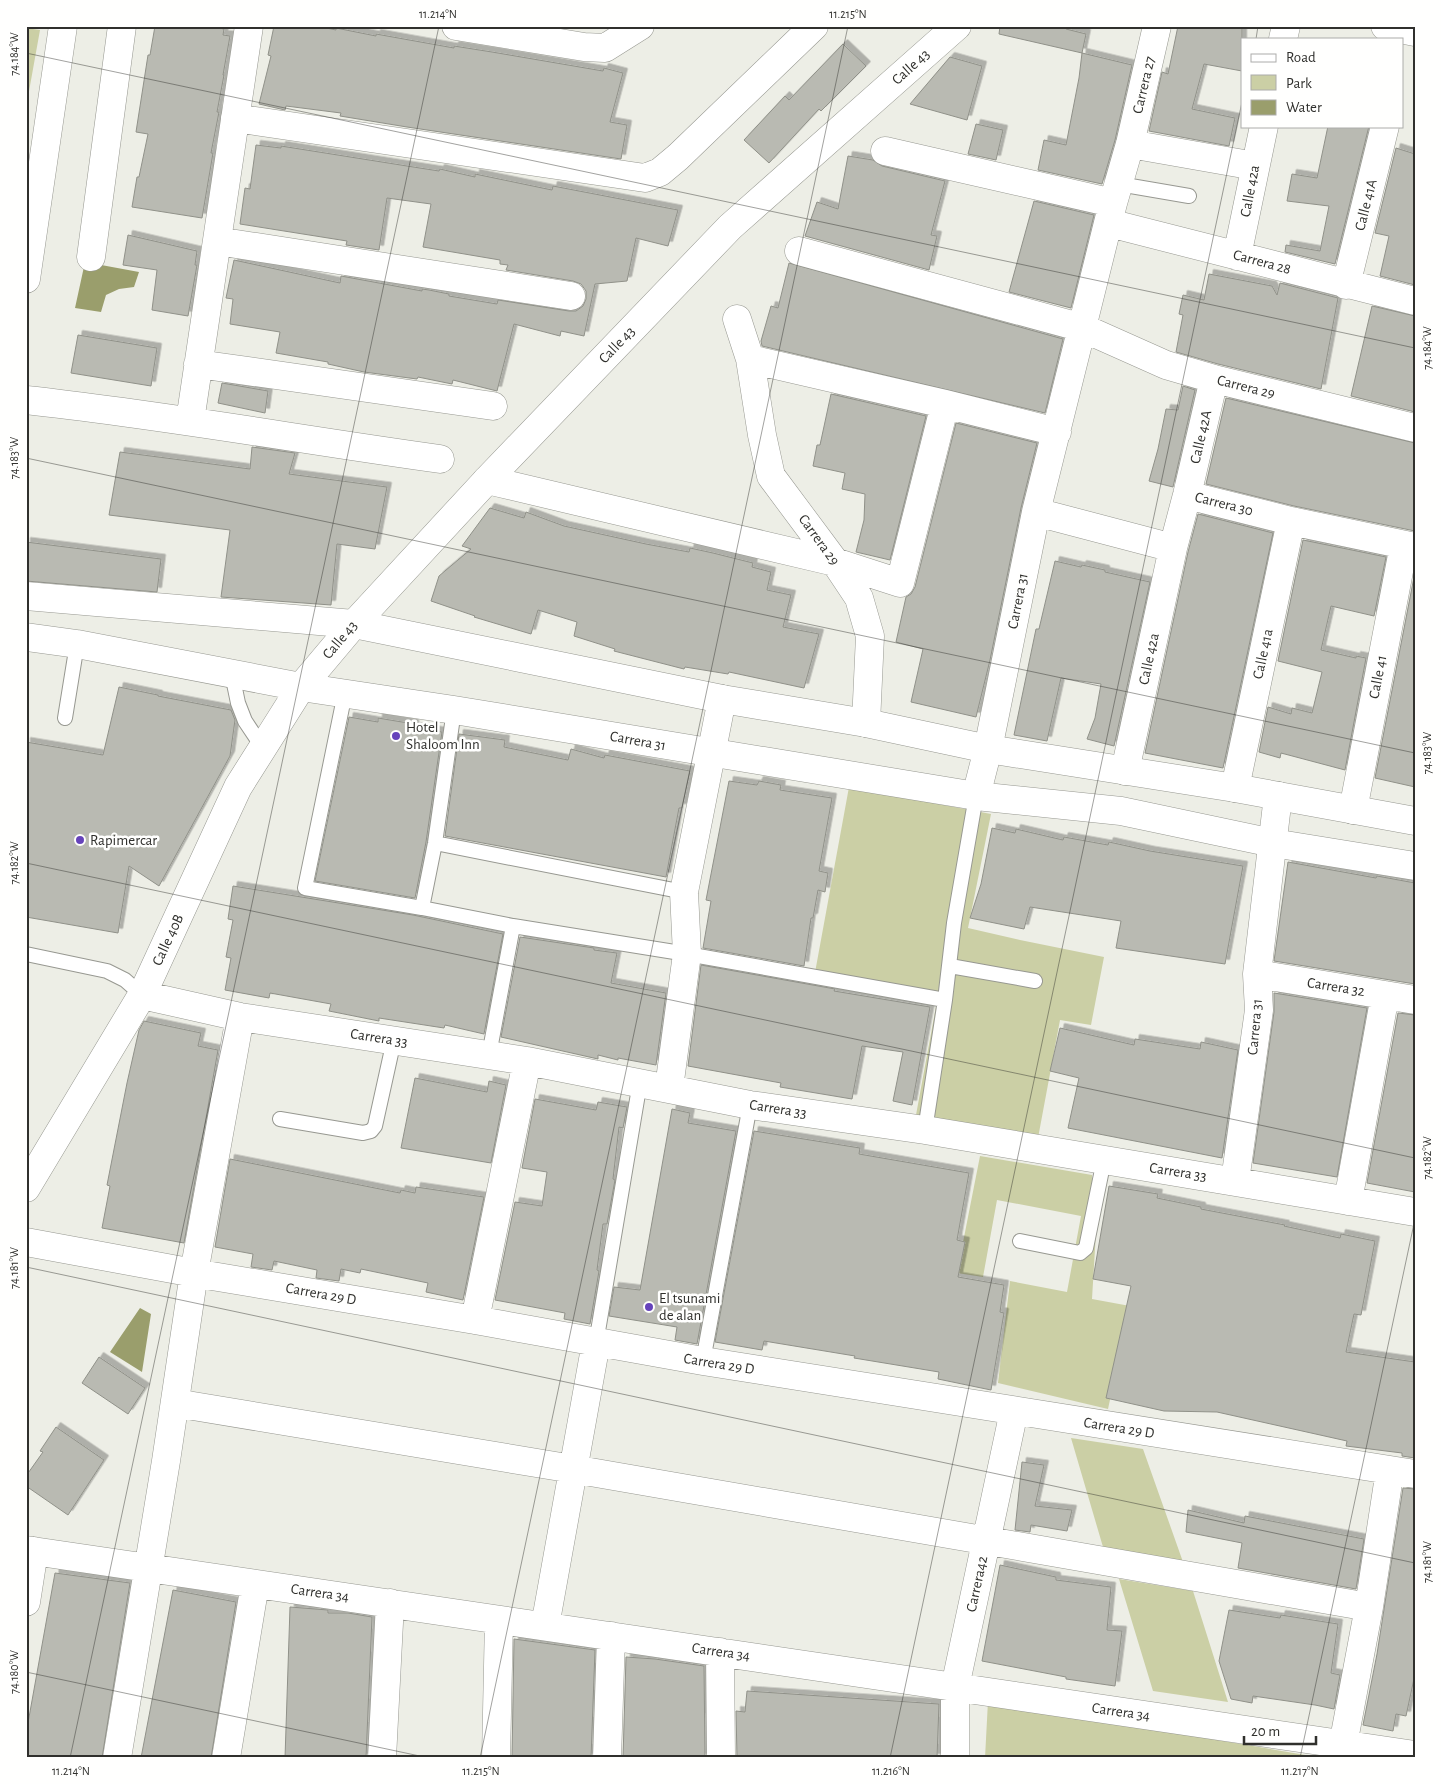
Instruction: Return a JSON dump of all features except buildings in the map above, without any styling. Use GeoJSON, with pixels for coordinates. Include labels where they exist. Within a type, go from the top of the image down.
{"type":"FeatureCollection","features":[{"type":"Feature","properties":{"kind":"street"},"geometry":{"type":"LineString","coordinates":[[26,279],[63,26]]}},
{"type":"Feature","properties":{"kind":"street"},"geometry":{"type":"LineString","coordinates":[[92,257],[122,26]]}},
{"type":"Feature","properties":{"kind":"street"},"geometry":{"type":"LineString","coordinates":[[190,421],[249,26]]}},
{"type":"Feature","properties":{"kind":"street"},"geometry":{"type":"LineString","coordinates":[[456,26],[584,47],[604,48],[640,26]]}},
{"type":"Feature","properties":{"kind":"street"},"geometry":{"type":"LineString","coordinates":[[235,118],[645,178],[660,172],[678,157],[814,26]]}},
{"type":"Feature","properties":{"kind":"street","name":"Calle 43"},"geometry":{"type":"LineString","coordinates":[[301,687],[354,624],[487,480],[730,227],[957,26]]}},
{"type":"Feature","properties":{"kind":"street","name":"Carrera 27"},"geometry":{"type":"LineString","coordinates":[[1130,144],[1157,26]]}},
{"type":"Feature","properties":{"kind":"street","name":"Calle 42a"},"geometry":{"type":"LineString","coordinates":[[1237,256],[1264,128]]}},
{"type":"Feature","properties":{"kind":"street","name":"Calle 41A"},"geometry":{"type":"LineString","coordinates":[[1346,284],[1385,128]]}},
{"type":"Feature","properties":{"kind":"street"},"geometry":{"type":"LineString","coordinates":[[1173,548],[1036,512],[1130,144],[1255,166]]}},
{"type":"Feature","properties":{"kind":"street","name":"Carrera 28"},"geometry":{"type":"LineString","coordinates":[[885,151],[1114,204],[1237,256],[1415,301]]}},
{"type":"Feature","properties":{"kind":"street"},"geometry":{"type":"LineString","coordinates":[[217,241],[571,296]]}},
{"type":"Feature","properties":{"kind":"street","name":"Carrera 29"},"geometry":{"type":"LineString","coordinates":[[799,251],[1083,328],[1166,365],[1214,379],[1415,428]]}},
{"type":"Feature","properties":{"kind":"street","name":"Carrera 29"},"geometry":{"type":"LineString","coordinates":[[736,319],[750,359],[762,435],[771,476],[835,562],[859,598],[870,636],[866,724]]}},
{"type":"Feature","properties":{"kind":"street"},"geometry":{"type":"LineString","coordinates":[[750,359],[1057,432]]}},
{"type":"Feature","properties":{"kind":"street"},"geometry":{"type":"LineString","coordinates":[[198,364],[493,406]]}},
{"type":"Feature","properties":{"kind":"street","name":"Calle 42A"},"geometry":{"type":"LineString","coordinates":[[1187,495],[1214,379]]}},
{"type":"Feature","properties":{"kind":"street"},"geometry":{"type":"LineString","coordinates":[[26,400],[190,421],[308,441],[440,459]]}},
{"type":"Feature","properties":{"kind":"street"},"geometry":{"type":"LineString","coordinates":[[487,480],[835,562],[900,583],[945,404]]}},
{"type":"Feature","properties":{"kind":"street","name":"Carrera 30"},"geometry":{"type":"LineString","coordinates":[[1173,548],[1187,495],[1291,521],[1410,546]]}},
{"type":"Feature","properties":{"kind":"street","name":"Carrera 31"},"geometry":{"type":"LineString","coordinates":[[976,796],[988,749],[1036,512]]}},
{"type":"Feature","properties":{"kind":"street","name":"Calle 41a"},"geometry":{"type":"LineString","coordinates":[[1235,788],[1291,521]]}},
{"type":"Feature","properties":{"kind":"street","name":"Calle 41"},"geometry":{"type":"LineString","coordinates":[[1352,810],[1410,546]]}},
{"type":"Feature","properties":{"kind":"street","name":"Calle 42a"},"geometry":{"type":"LineString","coordinates":[[1125,771],[1173,548]]}},
{"type":"Feature","properties":{"kind":"street"},"geometry":{"type":"LineString","coordinates":[[26,596],[354,624],[722,699],[866,724],[988,749],[1235,788],[1415,821]]}},
{"type":"Feature","properties":{"kind":"street","name":"Carrera 31"},"geometry":{"type":"LineString","coordinates":[[26,637],[77,644],[301,687],[454,710],[976,796],[1121,811],[1273,843],[1415,866]]}},
{"type":"Feature","properties":{"kind":"street","name":"Calle 40B"},"geometry":{"type":"LineString","coordinates":[[26,1188],[142,995],[238,787],[301,687]]}},
{"type":"Feature","properties":{"kind":"street"},"geometry":{"type":"LineString","coordinates":[[669,1088],[687,954],[684,892],[722,699]]}},
{"type":"Feature","properties":{"kind":"street","name":"Carrera 31"},"geometry":{"type":"LineString","coordinates":[[1235,1181],[1259,1010],[1257,974],[1278,796]]}},
{"type":"Feature","properties":{"kind":"street","name":"Carrera 32"},"geometry":{"type":"LineString","coordinates":[[1257,974],[1415,1000]]}},
{"type":"Feature","properties":{"kind":"street","name":"Carrera 33"},"geometry":{"type":"LineString","coordinates":[[142,995],[240,1017],[527,1061],[750,1105],[924,1130],[1415,1212]]}},
{"type":"Feature","properties":{"kind":"street"},"geometry":{"type":"LineString","coordinates":[[1348,1201],[1385,995]]}},
{"type":"Feature","properties":{"kind":"street"},"geometry":{"type":"LineString","coordinates":[[117,1758],[149,1568],[194,1273],[240,1017]]}},
{"type":"Feature","properties":{"kind":"street"},"geometry":{"type":"LineString","coordinates":[[475,1320],[527,1061]]}},
{"type":"Feature","properties":{"kind":"street","name":"Carrera 29 D"},"geometry":{"type":"LineString","coordinates":[[26,1242],[194,1273],[475,1320],[703,1362],[1402,1472]]}},
{"type":"Feature","properties":{"kind":"street"},"geometry":{"type":"LineString","coordinates":[[545,1626],[596,1343]]}},
{"type":"Feature","properties":{"kind":"street"},"geometry":{"type":"LineString","coordinates":[[175,1403],[573,1469],[1369,1607]]}},
{"type":"Feature","properties":{"kind":"street","name":"Carrera42"},"geometry":{"type":"LineString","coordinates":[[954,1758],[955,1687],[1014,1411]]}},
{"type":"Feature","properties":{"kind":"street"},"geometry":{"type":"LineString","coordinates":[[1343,1745],[1369,1607],[1402,1472]]}},
{"type":"Feature","properties":{"kind":"street"},"geometry":{"type":"LineString","coordinates":[[26,1602],[30,1550]]}},
{"type":"Feature","properties":{"kind":"street","name":"Carrera 34"},"geometry":{"type":"LineString","coordinates":[[30,1550],[1415,1755]]}},
{"type":"Feature","properties":{"kind":"street"},"geometry":{"type":"LineString","coordinates":[[226,1758],[255,1584]]}},
{"type":"Feature","properties":{"kind":"street"},"geometry":{"type":"LineString","coordinates":[[382,1758],[390,1603]]}},
{"type":"Feature","properties":{"kind":"street"},"geometry":{"type":"LineString","coordinates":[[496,1758],[500,1620]]}},
{"type":"Feature","properties":{"kind":"street"},"geometry":{"type":"LineString","coordinates":[[607,1758],[611,1636]]}},
{"type":"Feature","properties":{"kind":"street"},"geometry":{"type":"LineString","coordinates":[[720,1652],[721,1758]]}},
{"type":"Feature","properties":{"kind":"lane"},"geometry":{"type":"LineString","coordinates":[[1114,204],[1189,196]]}},
{"type":"Feature","properties":{"kind":"lane"},"geometry":{"type":"LineString","coordinates":[[65,718],[77,644]]}},
{"type":"Feature","properties":{"kind":"lane"},"geometry":{"type":"LineString","coordinates":[[232,674],[238,703],[245,721],[262,748]]}},
{"type":"Feature","properties":{"kind":"lane"},"geometry":{"type":"LineString","coordinates":[[346,693],[305,888],[513,926],[687,954],[945,1000]]}},
{"type":"Feature","properties":{"kind":"lane"},"geometry":{"type":"LineString","coordinates":[[422,908],[435,843],[454,710]]}},
{"type":"Feature","properties":{"kind":"lane"},"geometry":{"type":"LineString","coordinates":[[924,1130],[950,966],[954,923],[976,796]]}},
{"type":"Feature","properties":{"kind":"lane"},"geometry":{"type":"LineString","coordinates":[[435,843],[684,892]]}},
{"type":"Feature","properties":{"kind":"lane"},"geometry":{"type":"LineString","coordinates":[[489,1055],[513,926]]}},
{"type":"Feature","properties":{"kind":"lane"},"geometry":{"type":"LineString","coordinates":[[26,954],[107,971],[125,980],[142,995]]}},
{"type":"Feature","properties":{"kind":"lane"},"geometry":{"type":"LineString","coordinates":[[950,966],[1034,981]]}},
{"type":"Feature","properties":{"kind":"lane"},"geometry":{"type":"LineString","coordinates":[[280,1119],[363,1133],[371,1131],[375,1126],[394,1040]]}},
{"type":"Feature","properties":{"kind":"lane"},"geometry":{"type":"LineString","coordinates":[[596,1343],[640,1082]]}},
{"type":"Feature","properties":{"kind":"lane"},"geometry":{"type":"LineString","coordinates":[[703,1362],[750,1105]]}},
{"type":"Feature","properties":{"kind":"lane"},"geometry":{"type":"LineString","coordinates":[[1020,1241],[1080,1253],[1086,1248],[1104,1160]]}},
{"type":"Feature","properties":{"kind":"green space"},"geometry":{"type":"Polygon","coordinates":[[[26,28],[40,30],[26,108],[26,28]]]}},
{"type":"Feature","properties":{"kind":"green space"},"geometry":{"type":"Polygon","coordinates":[[[849,787],[991,814],[968,928],[1104,957],[1091,1025],[1060,1020],[1038,1138],[916,1115],[937,1001],[814,978],[849,787]]]}},
{"type":"Feature","properties":{"kind":"green space"},"geometry":{"type":"Polygon","coordinates":[[[980,1156],[1092,1175],[1096,1232],[1092,1299],[1130,1306],[1108,1409],[998,1383],[1010,1281],[1067,1292],[1081,1216],[997,1200],[983,1277],[957,1273],[980,1156]]]}},
{"type":"Feature","properties":{"kind":"green space"},"geometry":{"type":"Polygon","coordinates":[[[1071,1438],[1143,1449],[1183,1562],[1103,1547],[1071,1438]]]}},
{"type":"Feature","properties":{"kind":"green space"},"geometry":{"type":"Polygon","coordinates":[[[1119,1579],[1193,1591],[1228,1702],[1153,1691],[1119,1579]]]}},
{"type":"Feature","properties":{"kind":"green space"},"geometry":{"type":"Polygon","coordinates":[[[988,1701],[1323,1758],[985,1758],[988,1701]]]}},
{"type":"Feature","properties":{"kind":"water"},"geometry":{"type":"Polygon","coordinates":[[[85,262],[139,272],[134,287],[119,289],[106,295],[101,312],[75,308],[85,262]]]}},
{"type":"Feature","properties":{"kind":"water"},"geometry":{"type":"Polygon","coordinates":[[[140,1308],[151,1314],[142,1372],[110,1352],[140,1308]]]}},
{"type":"Feature","properties":{"kind":"place","name":"Hotel Shaloom Inn"},"geometry":{"type":"Point","coordinates":[396,736]}},
{"type":"Feature","properties":{"kind":"place","name":"Rapimercar"},"geometry":{"type":"Point","coordinates":[80,840]}},
{"type":"Feature","properties":{"kind":"place","name":"El tsunami de alan"},"geometry":{"type":"Point","coordinates":[649,1307]}}]}
